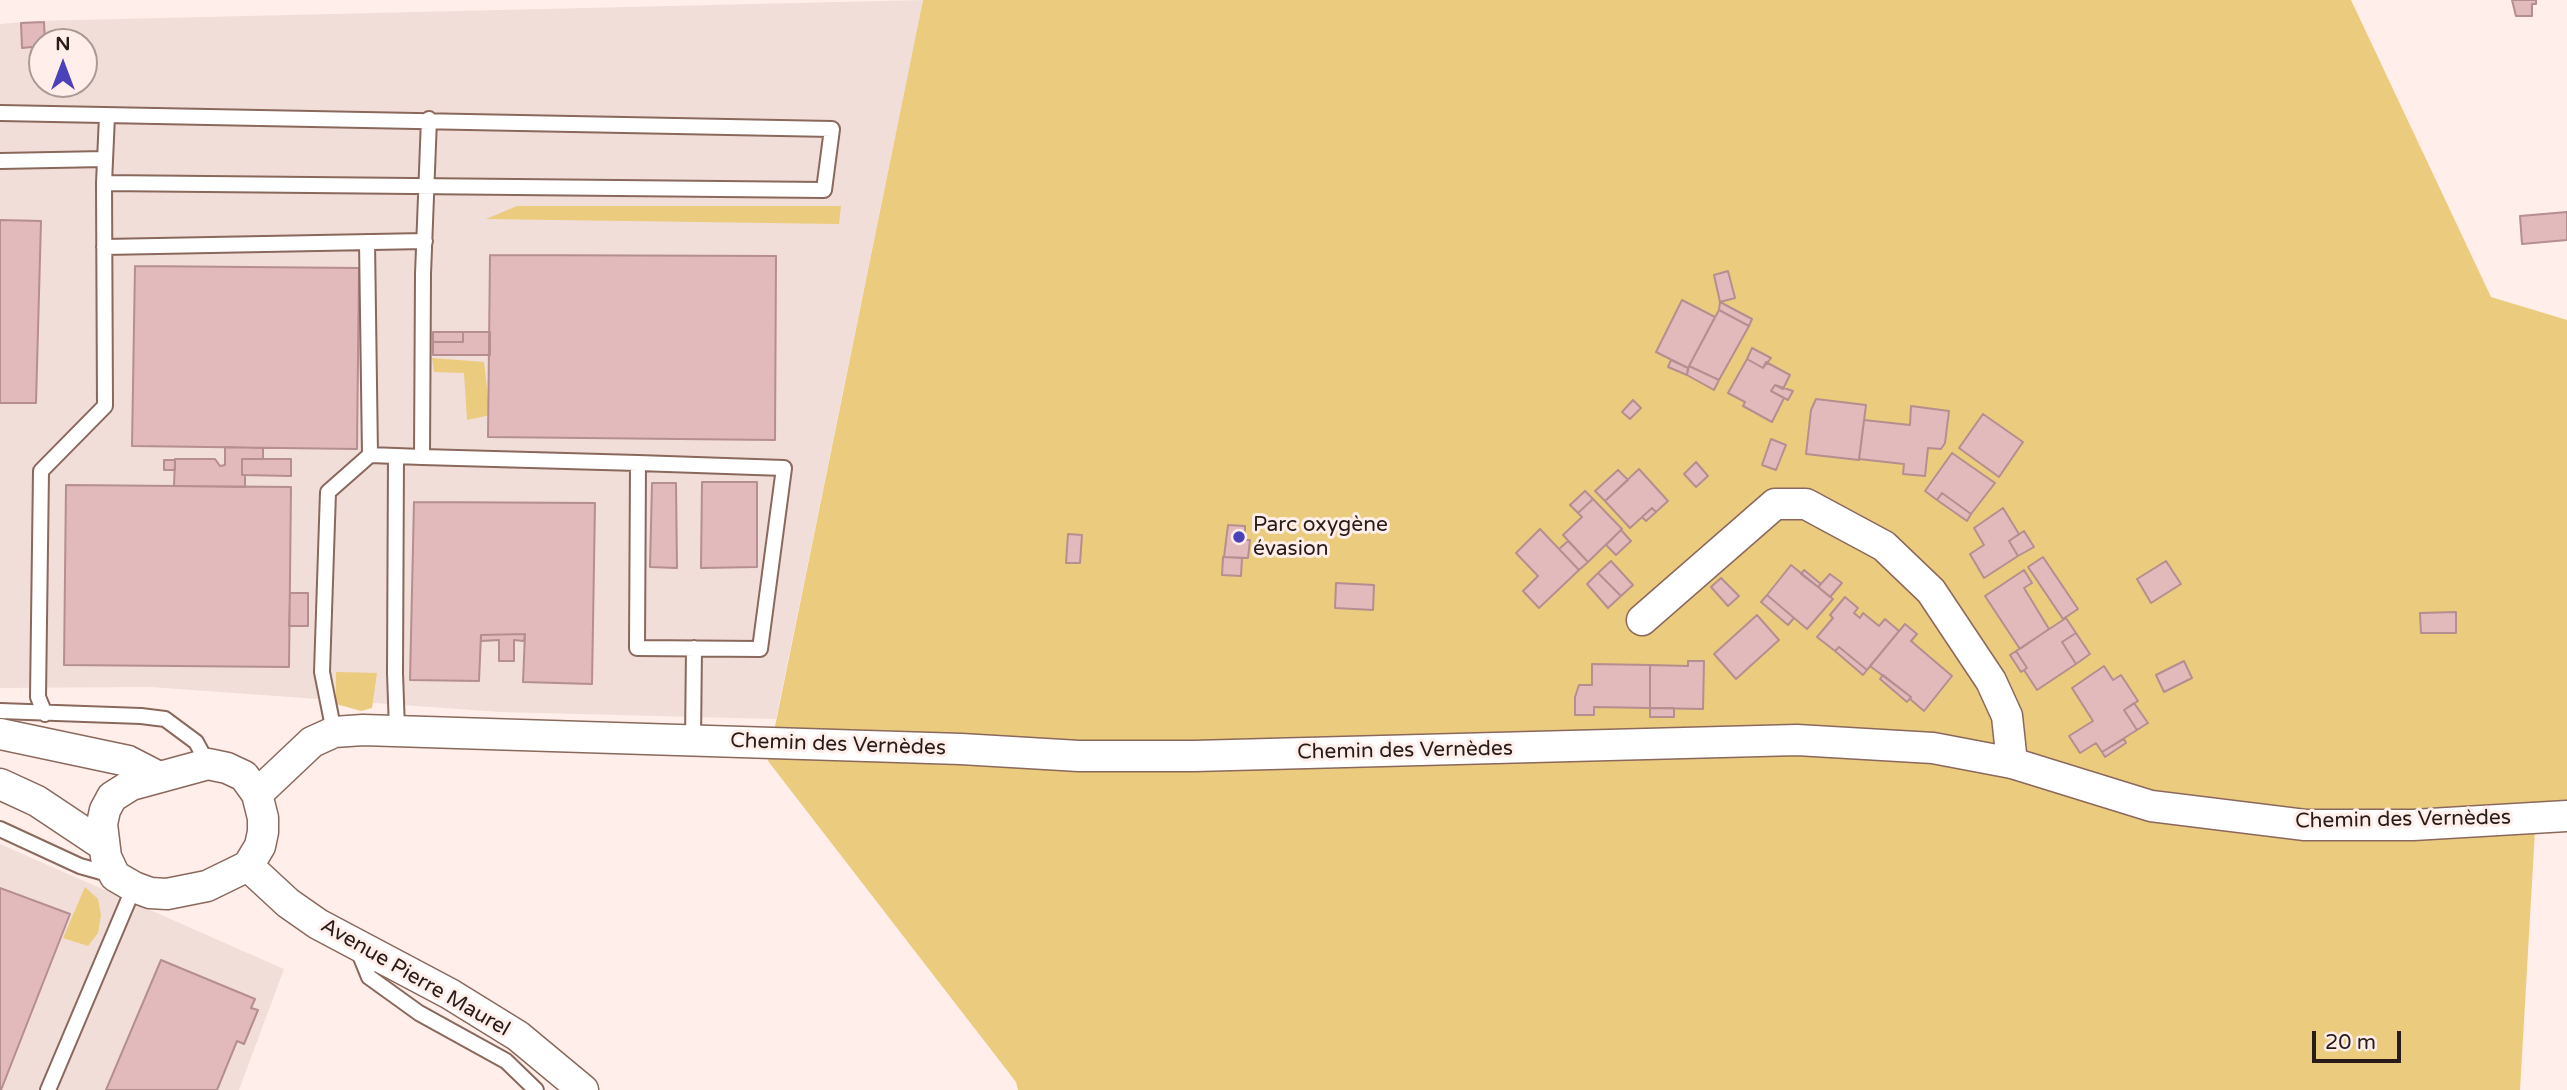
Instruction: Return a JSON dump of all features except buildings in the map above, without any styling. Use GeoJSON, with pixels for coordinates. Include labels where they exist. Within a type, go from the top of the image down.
{"type":"FeatureCollection","features":[{"type":"Feature","properties":{"kind":"street"},"geometry":{"type":"LineString","coordinates":[[1642,620],[1775,503],[1806,504],[1884,546],[1931,591],[1991,681],[2007,716],[2012,763]]}},
{"type":"Feature","properties":{"kind":"street","name":"Chemin des Vernèdes"},"geometry":{"type":"LineString","coordinates":[[257,794],[312,742],[334,732],[397,730],[961,749],[1079,756],[1797,740],[1933,748],[2012,763],[2151,806],[2305,825],[2413,825],[2567,816]]}},
{"type":"Feature","properties":{"kind":"street"},"geometry":{"type":"LineString","coordinates":[[0,734],[128,761],[159,777]]}},
{"type":"Feature","properties":{"kind":"street"},"geometry":{"type":"LineString","coordinates":[[208,764],[227,768],[244,776],[257,794],[263,818],[262,832],[260,846],[248,866],[229,877],[187,891],[167,894],[150,893],[125,881],[106,857],[103,845],[102,824],[112,797],[131,785],[208,764]]}},
{"type":"Feature","properties":{"kind":"street"},"geometry":{"type":"LineString","coordinates":[[0,784],[37,802],[103,845]]}},
{"type":"Feature","properties":{"kind":"street","name":"Avenue Pierre Maurel"},"geometry":{"type":"LineString","coordinates":[[248,866],[288,903],[318,923],[450,993],[518,1036],[583,1090]]}},
{"type":"Feature","properties":{"kind":"lane"},"geometry":{"type":"LineString","coordinates":[[0,113],[429,119],[832,129],[824,190],[104,183]]}},
{"type":"Feature","properties":{"kind":"lane"},"geometry":{"type":"LineString","coordinates":[[45,713],[38,697],[41,471],[105,406],[104,183],[107,116]]}},
{"type":"Feature","properties":{"kind":"lane"},"geometry":{"type":"LineString","coordinates":[[422,457],[429,119]]}},
{"type":"Feature","properties":{"kind":"lane"},"geometry":{"type":"LineString","coordinates":[[0,161],[105,159]]}},
{"type":"Feature","properties":{"kind":"lane"},"geometry":{"type":"LineString","coordinates":[[104,247],[425,241]]}},
{"type":"Feature","properties":{"kind":"lane"},"geometry":{"type":"LineString","coordinates":[[368,242],[370,455]]}},
{"type":"Feature","properties":{"kind":"lane"},"geometry":{"type":"LineString","coordinates":[[334,732],[322,672],[328,492],[370,455],[638,463],[784,468],[760,649],[637,648],[638,463]]}},
{"type":"Feature","properties":{"kind":"lane"},"geometry":{"type":"LineString","coordinates":[[396,456],[397,730]]}},
{"type":"Feature","properties":{"kind":"lane"},"geometry":{"type":"LineString","coordinates":[[693,740],[694,648]]}},
{"type":"Feature","properties":{"kind":"lane"},"geometry":{"type":"LineString","coordinates":[[0,711],[165,719],[196,742],[208,764]]}},
{"type":"Feature","properties":{"kind":"lane"},"geometry":{"type":"LineString","coordinates":[[0,830],[80,866],[125,881],[48,1090]]}},
{"type":"Feature","properties":{"kind":"lane"},"geometry":{"type":"LineString","coordinates":[[354,942],[369,977],[419,1013],[506,1061],[536,1090]]}},
{"type":"Feature","properties":{"kind":"shaded area"},"geometry":{"type":"Polygon","coordinates":[[[923,0],[776,719],[500,712],[150,687],[0,688],[0,24],[923,0]]]}},
{"type":"Feature","properties":{"kind":"shaded area"},"geometry":{"type":"Polygon","coordinates":[[[923,0],[2351,0],[2491,297],[2567,320],[2567,811],[2536,813],[2520,1090],[1018,1090],[1016,1082],[768,761],[923,0]]]}},
{"type":"Feature","properties":{"kind":"shaded area"},"geometry":{"type":"Polygon","coordinates":[[[517,206],[841,206],[839,224],[486,219],[517,206]]]}},
{"type":"Feature","properties":{"kind":"shaded area"},"geometry":{"type":"Polygon","coordinates":[[[432,358],[484,362],[490,415],[467,420],[464,373],[434,372],[432,358]]]}},
{"type":"Feature","properties":{"kind":"shaded area"},"geometry":{"type":"Polygon","coordinates":[[[336,672],[377,673],[372,708],[361,711],[336,704],[336,672]]]}},
{"type":"Feature","properties":{"kind":"shaded area"},"geometry":{"type":"Polygon","coordinates":[[[0,844],[284,969],[239,1090],[0,1090],[0,844]]]}},
{"type":"Feature","properties":{"kind":"shaded area"},"geometry":{"type":"Polygon","coordinates":[[[85,887],[98,899],[101,915],[98,933],[88,946],[63,938],[85,887]]]}},
{"type":"Feature","properties":{"kind":"place","name":"Parc oxygène évasion"},"geometry":{"type":"Point","coordinates":[1239,537]}}]}
